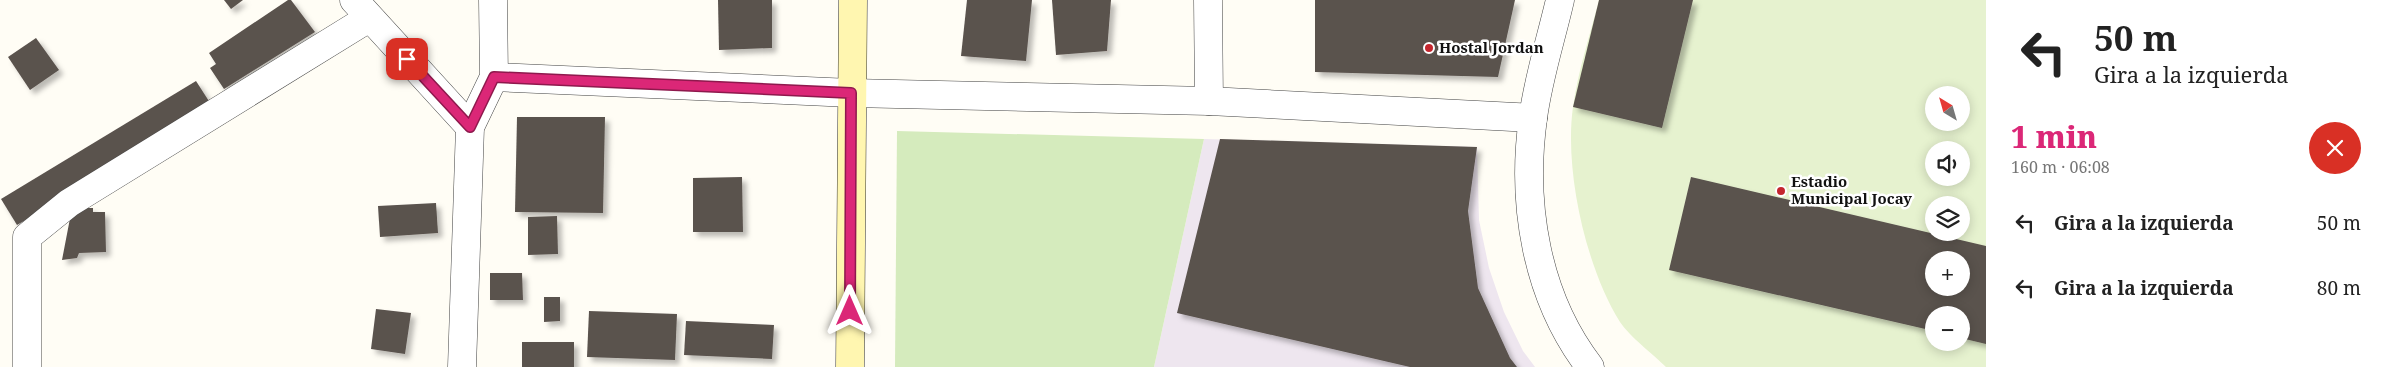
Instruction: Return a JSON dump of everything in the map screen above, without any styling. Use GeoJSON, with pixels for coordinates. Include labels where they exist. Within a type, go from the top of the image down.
{"type":"FeatureCollection","features":[{"type":"Feature","properties":{"kind":"main road"},"geometry":{"type":"LineString","coordinates":[[850,367],[853,0]]}},
{"type":"Feature","properties":{"kind":"street"},"geometry":{"type":"LineString","coordinates":[[462,367],[470,127],[494,77],[493,0]]}},
{"type":"Feature","properties":{"kind":"street"},"geometry":{"type":"LineString","coordinates":[[1208,0],[1209,101]]}},
{"type":"Feature","properties":{"kind":"street"},"geometry":{"type":"LineString","coordinates":[[1560,0],[1533,118],[1529,182],[1532,231],[1544,281],[1564,322],[1590,367]]}},
{"type":"Feature","properties":{"kind":"street"},"geometry":{"type":"LineString","coordinates":[[27,367],[27,237],[69,203],[361,9],[470,127]]}},
{"type":"Feature","properties":{"kind":"street"},"geometry":{"type":"LineString","coordinates":[[494,77],[851,93],[1209,101],[1533,118]]}},
{"type":"Feature","properties":{"kind":"shaded area"},"geometry":{"type":"Polygon","coordinates":[[[1204,139],[1477,147],[1479,220],[1489,268],[1504,312],[1523,351],[1535,367],[1154,367],[1204,139]]]}},
{"type":"Feature","properties":{"kind":"green space","name":"Estadio Municipal Jocay"},"geometry":{"type":"Polygon","coordinates":[[[1599,0],[1986,0],[1986,367],[1666,367],[1630,334],[1620,322],[1608,300],[1588,247],[1580,218],[1572,160],[1571,132],[1573,107],[1581,67],[1599,0]]]}},
{"type":"Feature","properties":{"kind":"green space"},"geometry":{"type":"Polygon","coordinates":[[[897,131],[1204,139],[1154,367],[895,367],[897,131]]]}},
{"type":"Feature","properties":{"kind":"building"},"geometry":{"type":"Polygon","coordinates":[[[224,0],[243,0],[231,9],[224,0]]]}},
{"type":"Feature","properties":{"kind":"building"},"geometry":{"type":"Polygon","coordinates":[[[288,0],[291,0],[315,32],[224,89],[210,68],[216,64],[209,53],[288,0]]]}},
{"type":"Feature","properties":{"kind":"building"},"geometry":{"type":"Polygon","coordinates":[[[718,0],[772,0],[772,48],[719,50],[718,0]]]}},
{"type":"Feature","properties":{"kind":"building"},"geometry":{"type":"Polygon","coordinates":[[[967,0],[1032,0],[1026,61],[961,56],[967,0]]]}},
{"type":"Feature","properties":{"kind":"building"},"geometry":{"type":"Polygon","coordinates":[[[1052,0],[1111,0],[1107,51],[1056,55],[1052,0]]]}},
{"type":"Feature","properties":{"kind":"building"},"geometry":{"type":"Polygon","coordinates":[[[1315,0],[1515,0],[1498,77],[1315,72],[1315,0]]]}},
{"type":"Feature","properties":{"kind":"building"},"geometry":{"type":"Polygon","coordinates":[[[1599,0],[1693,0],[1662,128],[1573,107],[1599,0]]]}},
{"type":"Feature","properties":{"kind":"building"},"geometry":{"type":"Polygon","coordinates":[[[36,38],[59,70],[30,90],[8,57],[36,38]]]}},
{"type":"Feature","properties":{"kind":"building"},"geometry":{"type":"Polygon","coordinates":[[[196,81],[214,109],[17,225],[1,199],[196,81]]]}},
{"type":"Feature","properties":{"kind":"building"},"geometry":{"type":"Polygon","coordinates":[[[517,117],[605,117],[603,213],[515,212],[517,117]]]}},
{"type":"Feature","properties":{"kind":"building"},"geometry":{"type":"Polygon","coordinates":[[[1220,139],[1477,147],[1468,211],[1478,288],[1510,358],[1517,367],[1410,367],[1177,313],[1220,139]]]}},
{"type":"Feature","properties":{"kind":"building"},"geometry":{"type":"Polygon","coordinates":[[[742,177],[743,232],[693,232],[693,178],[742,177]]]}},
{"type":"Feature","properties":{"kind":"building"},"geometry":{"type":"Polygon","coordinates":[[[1691,177],[1925,232],[1925,241],[1965,241],[1986,246],[1986,344],[1970,340],[1970,306],[1925,306],[1925,329],[1669,270],[1691,177]]]}},
{"type":"Feature","properties":{"kind":"building"},"geometry":{"type":"Polygon","coordinates":[[[436,203],[438,233],[380,237],[378,206],[436,203]]]}},
{"type":"Feature","properties":{"kind":"building"},"geometry":{"type":"Polygon","coordinates":[[[72,208],[93,208],[93,212],[105,212],[106,252],[79,253],[77,258],[62,260],[72,208]]]}},
{"type":"Feature","properties":{"kind":"building"},"geometry":{"type":"Polygon","coordinates":[[[557,216],[558,254],[528,255],[528,217],[557,216]]]}},
{"type":"Feature","properties":{"kind":"building"},"geometry":{"type":"Polygon","coordinates":[[[490,273],[522,273],[523,300],[490,300],[490,273]]]}},
{"type":"Feature","properties":{"kind":"building"},"geometry":{"type":"Polygon","coordinates":[[[544,297],[560,297],[560,321],[544,322],[544,297]]]}},
{"type":"Feature","properties":{"kind":"building"},"geometry":{"type":"Polygon","coordinates":[[[376,309],[411,313],[405,354],[371,349],[376,309]]]}},
{"type":"Feature","properties":{"kind":"building"},"geometry":{"type":"Polygon","coordinates":[[[589,311],[677,314],[675,360],[587,357],[589,311]]]}},
{"type":"Feature","properties":{"kind":"building"},"geometry":{"type":"Polygon","coordinates":[[[686,321],[774,325],[772,359],[684,355],[686,321]]]}},
{"type":"Feature","properties":{"kind":"building"},"geometry":{"type":"Polygon","coordinates":[[[522,342],[574,342],[574,367],[522,367],[522,342]]]}},
{"type":"Feature","properties":{"kind":"place","name":"Hostal Jordan"},"geometry":{"type":"Point","coordinates":[1429,48]}},
{"type":"Feature","properties":{"kind":"place","name":"Estadio Municipal Jocay"},"geometry":{"type":"Point","coordinates":[1781,191]}},
{"type":"Feature","properties":{"kind":"route"},"geometry":{"type":"LineString","coordinates":[[407,59],[470,127],[494,77],[851,93],[850,311]]}}]}
